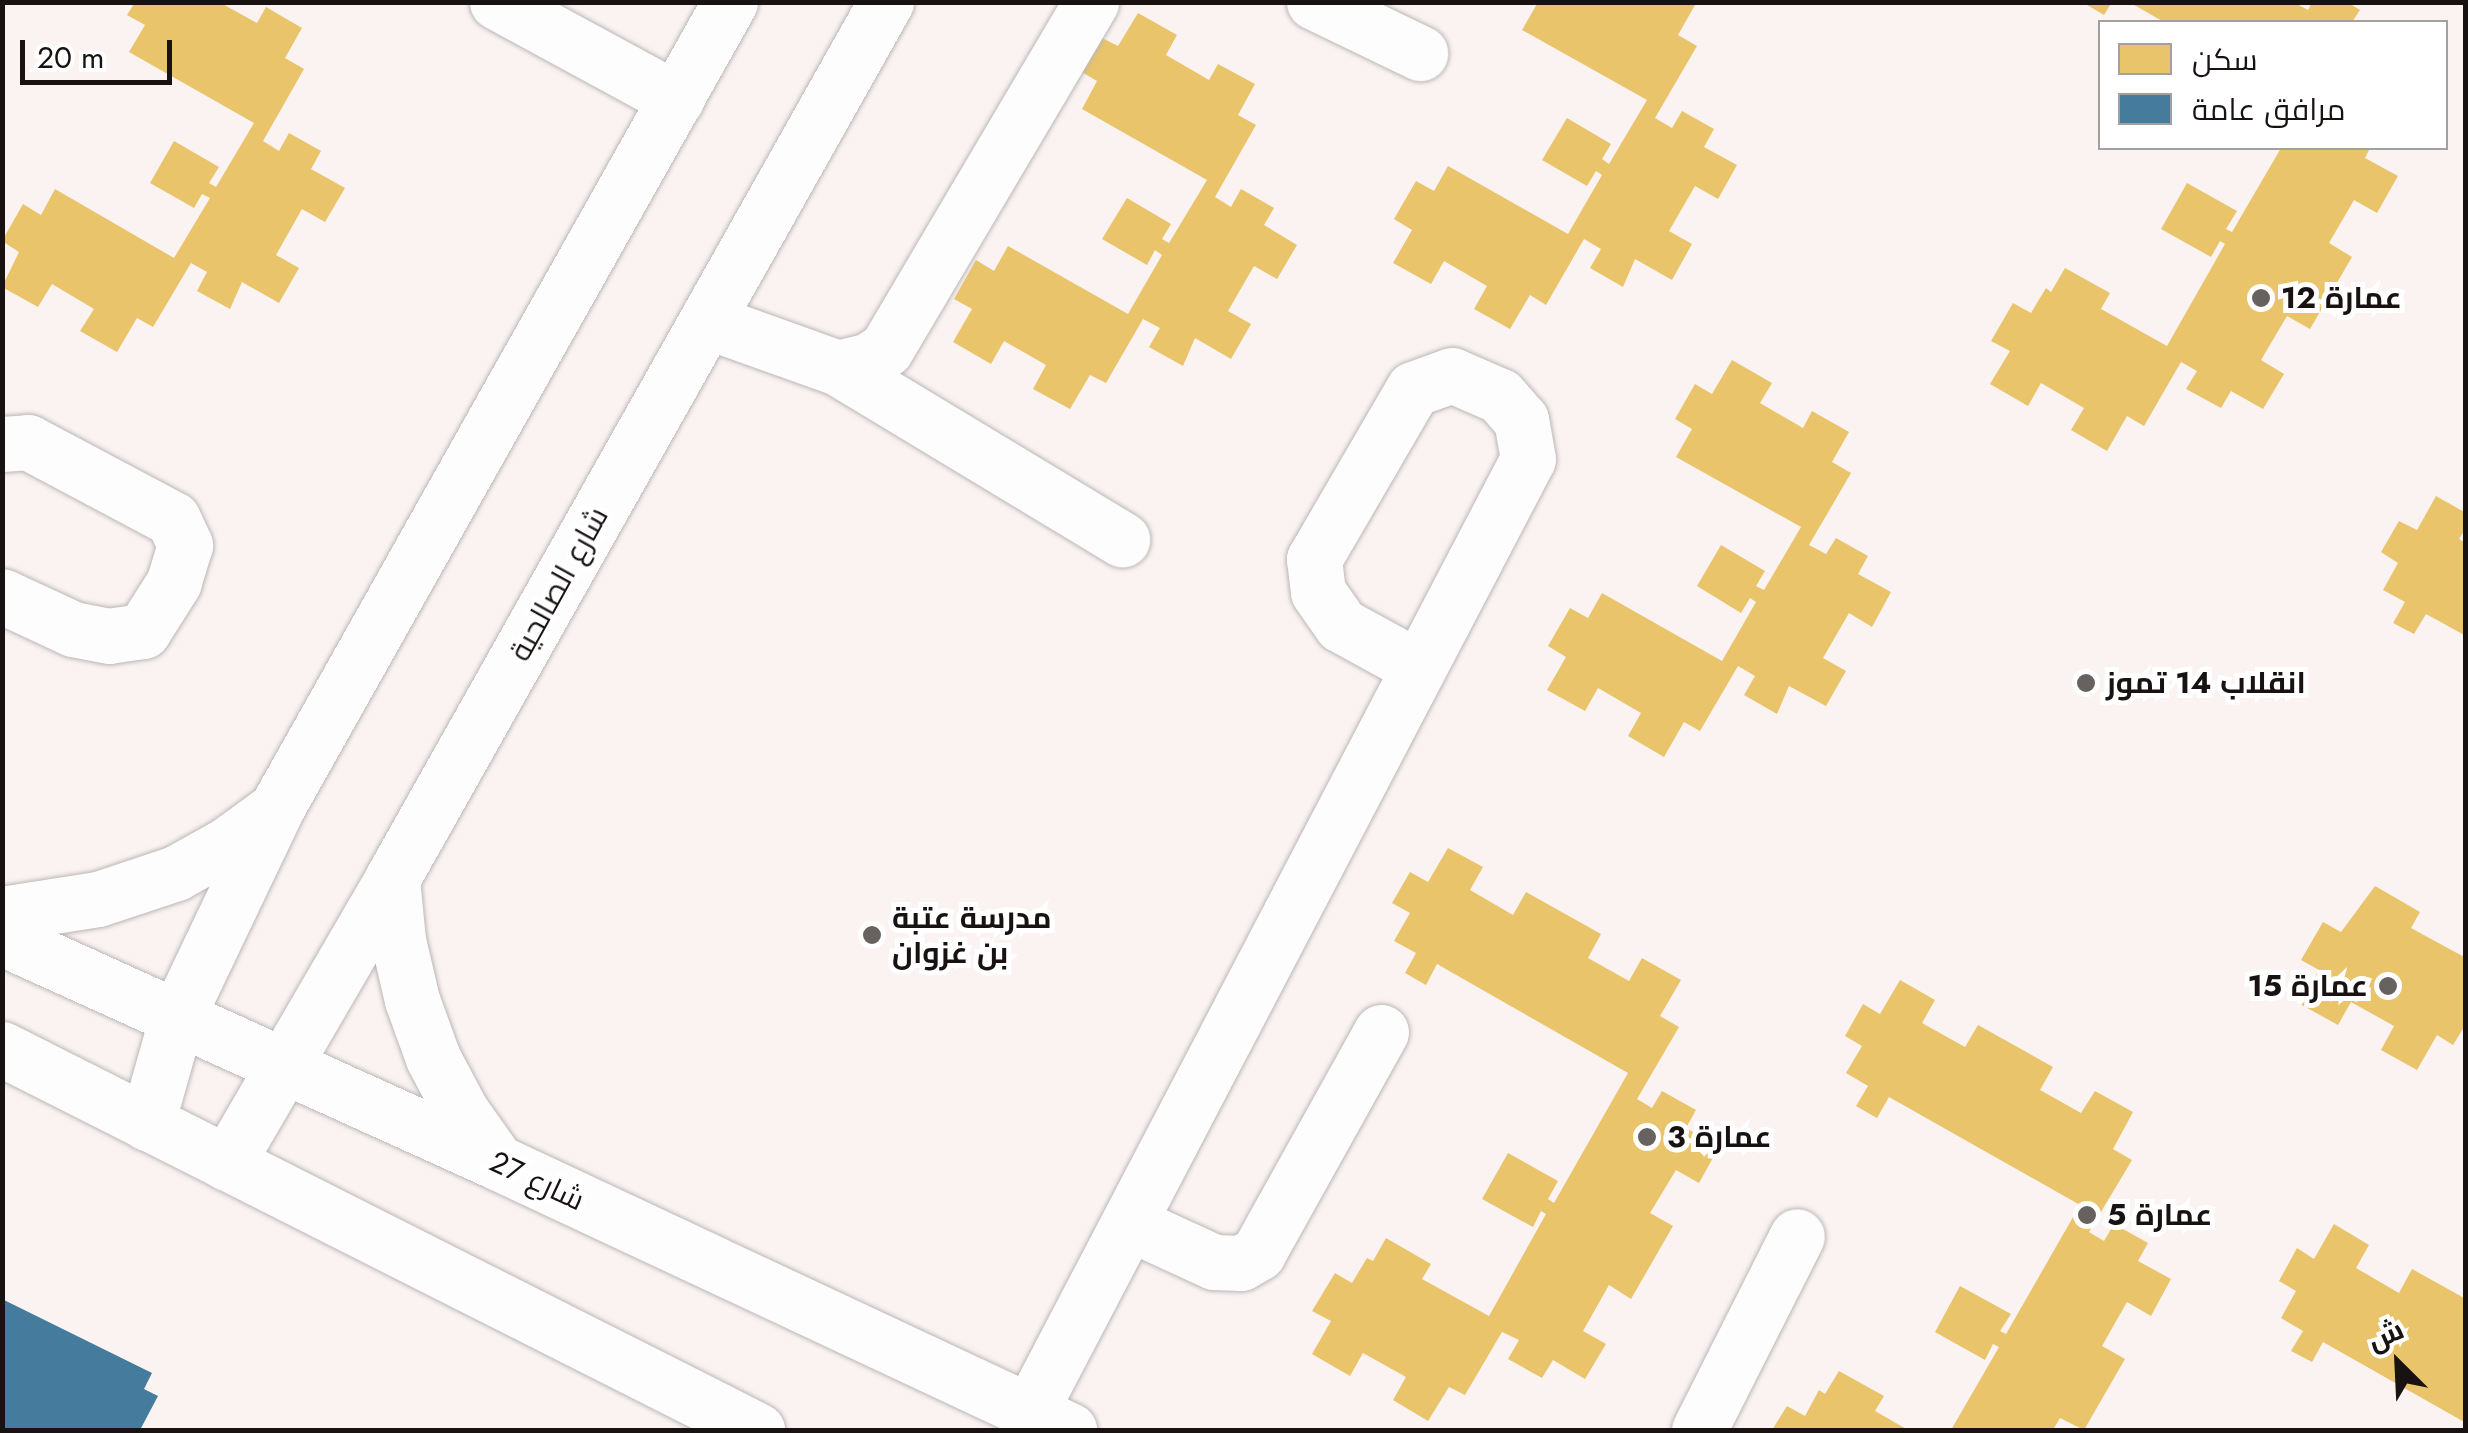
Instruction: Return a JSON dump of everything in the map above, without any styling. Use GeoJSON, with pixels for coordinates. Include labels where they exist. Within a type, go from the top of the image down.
{"type":"FeatureCollection","features":[{"type":"Feature","properties":{"kind":"main road"},"geometry":{"type":"LineString","coordinates":[[147,1123],[176,1017],[276,809],[730,2]]}},
{"type":"Feature","properties":{"kind":"main road","name":"شارع الصالحية"},"geometry":{"type":"LineString","coordinates":[[226,1163],[392,879],[886,2]]}},
{"type":"Feature","properties":{"kind":"main road"},"geometry":{"type":"LineString","coordinates":[[838,368],[869,360],[886,349],[1090,2]]}},
{"type":"Feature","properties":{"kind":"main road"},"geometry":{"type":"LineString","coordinates":[[1314,2],[1420,53]]}},
{"type":"Feature","properties":{"kind":"main road"},"geometry":{"type":"LineString","coordinates":[[513,6],[676,99]]}},
{"type":"Feature","properties":{"kind":"main road"},"geometry":{"type":"LineString","coordinates":[[707,321],[838,368],[1122,540]]}},
{"type":"Feature","properties":{"kind":"main road"},"geometry":{"type":"LineString","coordinates":[[1050,1420],[1129,1223],[1416,666],[1528,460],[1521,420],[1500,396],[1452,374],[1412,389],[1314,559],[1318,592],[1342,625],[1416,666]]}},
{"type":"Feature","properties":{"kind":"main road"},"geometry":{"type":"LineString","coordinates":[[2,444],[28,442],[174,519],[185,545],[174,582],[143,631],[109,636],[72,629],[2,596]]}},
{"type":"Feature","properties":{"kind":"main road"},"geometry":{"type":"LineString","coordinates":[[2,914],[98,899],[176,872],[228,844],[276,809]]}},
{"type":"Feature","properties":{"kind":"main road"},"geometry":{"type":"LineString","coordinates":[[392,879],[398,940],[433,1058],[461,1112],[497,1162]]}},
{"type":"Feature","properties":{"kind":"main road","name":"شارع 27"},"geometry":{"type":"LineString","coordinates":[[2,938],[497,1162],[1050,1420]]}},
{"type":"Feature","properties":{"kind":"main road"},"geometry":{"type":"LineString","coordinates":[[1129,1223],[1214,1262],[1241,1263],[1258,1253],[1381,1032]]}},
{"type":"Feature","properties":{"kind":"main road"},"geometry":{"type":"LineString","coordinates":[[17,1063],[147,1123],[758,1430]]}},
{"type":"Feature","properties":{"kind":"main road"},"geometry":{"type":"LineString","coordinates":[[1700,1430],[1797,1236]]}},
{"type":"Feature","properties":{"kind":"building: سكن"},"geometry":{"type":"Polygon","coordinates":[[[135,2],[219,2],[257,23],[266,7],[302,28],[285,58],[304,69],[263,141],[279,151],[289,133],[321,151],[311,169],[345,188],[325,222],[302,209],[276,255],[299,268],[279,303],[242,282],[230,309],[197,291],[207,272],[191,263],[153,327],[137,318],[117,352],[80,331],[94,309],[52,284],[38,307],[2,287],[19,252],[2,241],[23,204],[41,215],[55,189],[174,258],[210,198],[202,194],[194,208],[150,183],[174,141],[219,167],[209,183],[216,187],[254,123],[129,52],[145,25],[127,15],[135,2]]]}},
{"type":"Feature","properties":{"kind":"building: سكن"},"geometry":{"type":"Polygon","coordinates":[[[1538,2],[1695,5],[1678,35],[1697,46],[1655,118],[1672,128],[1682,111],[1714,129],[1704,147],[1737,165],[1718,199],[1695,186],[1669,231],[1692,244],[1672,280],[1635,259],[1623,287],[1590,268],[1601,249],[1584,239],[1546,305],[1530,295],[1510,329],[1474,309],[1487,286],[1444,261],[1431,284],[1393,263],[1412,230],[1394,219],[1416,181],[1434,191],[1448,166],[1568,234],[1602,175],[1596,171],[1587,186],[1542,160],[1567,118],[1611,144],[1602,159],[1609,164],[1647,100],[1522,30],[1538,2]]]}},
{"type":"Feature","properties":{"kind":"building: سكن"},"geometry":{"type":"Polygon","coordinates":[[[2082,2],[2112,2],[2104,15],[2082,2]]]}},
{"type":"Feature","properties":{"kind":"building: سكن"},"geometry":{"type":"Polygon","coordinates":[[[2129,2],[2293,2],[2308,10],[2312,2],[2347,2],[2360,10],[2353,20],[2160,20],[2129,2]]]}},
{"type":"Feature","properties":{"kind":"building: سكن"},"geometry":{"type":"Polygon","coordinates":[[[1138,13],[1177,35],[1166,55],[1209,80],[1218,64],[1255,84],[1238,115],[1256,125],[1215,197],[1231,207],[1241,189],[1274,208],[1264,225],[1297,245],[1277,279],[1254,266],[1228,311],[1251,324],[1231,359],[1195,338],[1183,366],[1149,347],[1160,328],[1143,319],[1106,383],[1090,375],[1070,409],[1033,389],[1046,365],[1004,341],[991,364],[953,342],[972,309],[954,299],[976,260],[994,271],[1008,246],[1128,314],[1162,255],[1155,250],[1147,265],[1102,239],[1127,198],[1171,224],[1162,239],[1169,243],[1207,180],[1082,109],[1097,81],[1080,71],[1100,37],[1118,46],[1138,13]]]}},
{"type":"Feature","properties":{"kind":"building: سكن","name":"عمارة 12"},"geometry":{"type":"Polygon","coordinates":[[[2280,150],[2369,150],[2365,158],[2398,176],[2377,213],[2354,200],[2329,243],[2352,257],[2310,329],[2287,316],[2261,360],[2284,374],[2263,409],[2231,391],[2221,408],[2186,389],[2197,371],[2181,362],[2144,426],[2127,416],[2107,451],[2071,430],[2084,408],[2041,383],[2028,406],[1990,384],[2010,351],[1991,341],[2013,303],[2031,313],[2046,288],[2051,292],[2065,268],[2110,293],[2101,309],[2167,346],[2225,244],[2220,241],[2211,257],[2161,229],[2187,183],[2237,211],[2226,229],[2232,232],[2280,150]]]}},
{"type":"Feature","properties":{"kind":"building: سكن"},"geometry":{"type":"Polygon","coordinates":[[[1732,360],[1772,383],[1760,403],[1803,428],[1812,411],[1849,432],[1832,462],[1851,473],[1809,545],[1826,554],[1836,538],[1868,556],[1858,574],[1891,592],[1872,627],[1849,613],[1823,658],[1846,671],[1826,706],[1789,686],[1777,714],[1744,695],[1755,676],[1738,666],[1700,731],[1684,722],[1664,757],[1628,736],[1641,713],[1598,688],[1585,711],[1547,690],[1566,657],[1548,646],[1570,608],[1588,618],[1602,593],[1722,661],[1756,602],[1750,598],[1741,613],[1697,586],[1721,545],[1765,571],[1756,586],[1764,590],[1801,527],[1676,457],[1692,429],[1675,419],[1695,384],[1712,394],[1732,360]]]}},
{"type":"Feature","properties":{"kind":"building: سكن"},"geometry":{"type":"Polygon","coordinates":[[[2436,496],[2466,513],[2466,528],[2459,539],[2466,543],[2466,636],[2426,614],[2414,634],[2393,623],[2405,602],[2383,590],[2398,563],[2381,552],[2399,521],[2417,530],[2436,496]]]}},
{"type":"Feature","properties":{"kind":"building: سكن","name":"عمارة 3"},"geometry":{"type":"Polygon","coordinates":[[[1448,848],[1483,867],[1470,890],[1513,915],[1526,892],[1601,934],[1588,958],[1629,981],[1642,958],[1681,980],[1660,1016],[1679,1027],[1637,1099],[1652,1108],[1662,1091],[1696,1110],[1686,1128],[1719,1147],[1699,1183],[1676,1170],[1650,1213],[1673,1226],[1631,1299],[1609,1285],[1583,1331],[1606,1344],[1585,1379],[1553,1360],[1542,1378],[1508,1359],[1519,1340],[1502,1332],[1465,1395],[1449,1387],[1428,1421],[1393,1400],[1406,1377],[1363,1353],[1350,1376],[1312,1354],[1331,1321],[1312,1311],[1335,1273],[1352,1283],[1367,1258],[1373,1261],[1386,1238],[1431,1264],[1422,1279],[1489,1316],[1546,1214],[1541,1211],[1533,1227],[1482,1199],[1508,1153],[1558,1181],[1548,1199],[1554,1203],[1628,1073],[1437,964],[1426,985],[1405,973],[1416,953],[1394,941],[1410,913],[1392,903],[1410,872],[1428,882],[1448,848]]]}},
{"type":"Feature","properties":{"kind":"building: سكن","name":"عمارة 15"},"geometry":{"type":"Polygon","coordinates":[[[2375,886],[2420,912],[2411,928],[2466,958],[2466,1024],[2453,1045],[2437,1035],[2417,1070],[2381,1050],[2394,1026],[2351,1002],[2338,1025],[2300,1004],[2319,970],[2301,960],[2323,922],[2341,932],[2375,886]]]}},
{"type":"Feature","properties":{"kind":"building: سكن","name":"عمارة 5"},"geometry":{"type":"Polygon","coordinates":[[[1900,980],[1935,1000],[1922,1023],[1965,1047],[1978,1025],[2053,1067],[2040,1090],[2081,1113],[2095,1091],[2133,1112],[2113,1149],[2132,1160],[2089,1232],[2104,1241],[2114,1224],[2148,1243],[2138,1261],[2171,1279],[2151,1316],[2127,1302],[2102,1346],[2125,1359],[2084,1430],[2060,1418],[2053,1430],[1951,1430],[1999,1347],[1993,1344],[1985,1360],[1935,1332],[1960,1286],[2011,1314],[2000,1331],[2006,1334],[2080,1205],[1889,1097],[1877,1118],[1856,1106],[1868,1086],[1846,1073],[1862,1046],[1845,1036],[1863,1004],[1880,1014],[1900,980]]]}},
{"type":"Feature","properties":{"kind":"building: سكن"},"geometry":{"type":"Polygon","coordinates":[[[2334,1224],[2369,1245],[2356,1268],[2399,1293],[2412,1269],[2466,1299],[2466,1423],[2323,1342],[2312,1362],[2291,1351],[2303,1331],[2281,1318],[2296,1291],[2279,1281],[2297,1248],[2314,1259],[2334,1224]]]}},
{"type":"Feature","properties":{"kind":"building: سكن"},"geometry":{"type":"Polygon","coordinates":[[[1839,1371],[1884,1396],[1875,1411],[1908,1430],[1772,1430],[1787,1406],[1805,1416],[1819,1390],[1825,1394],[1839,1371]]]}},
{"type":"Feature","properties":{"kind":"building: مرافق عامة"},"geometry":{"type":"Polygon","coordinates":[[[2,1299],[152,1373],[144,1389],[158,1396],[140,1430],[2,1430],[2,1299]]]}},
{"type":"Feature","properties":{"kind":"place","name":"عمارة 12"},"geometry":{"type":"Point","coordinates":[2261,298]}},
{"type":"Feature","properties":{"kind":"place","name":"انقلاب 14 تموز"},"geometry":{"type":"Point","coordinates":[2086,683]}},
{"type":"Feature","properties":{"kind":"place","name":"مدرسة عتبة بن غزوان"},"geometry":{"type":"Point","coordinates":[872,935]}},
{"type":"Feature","properties":{"kind":"place","name":"عمارة 15"},"geometry":{"type":"Point","coordinates":[2388,986]}},
{"type":"Feature","properties":{"kind":"place","name":"عمارة 3"},"geometry":{"type":"Point","coordinates":[1647,1137]}},
{"type":"Feature","properties":{"kind":"place","name":"عمارة 5"},"geometry":{"type":"Point","coordinates":[2087,1215]}}]}
